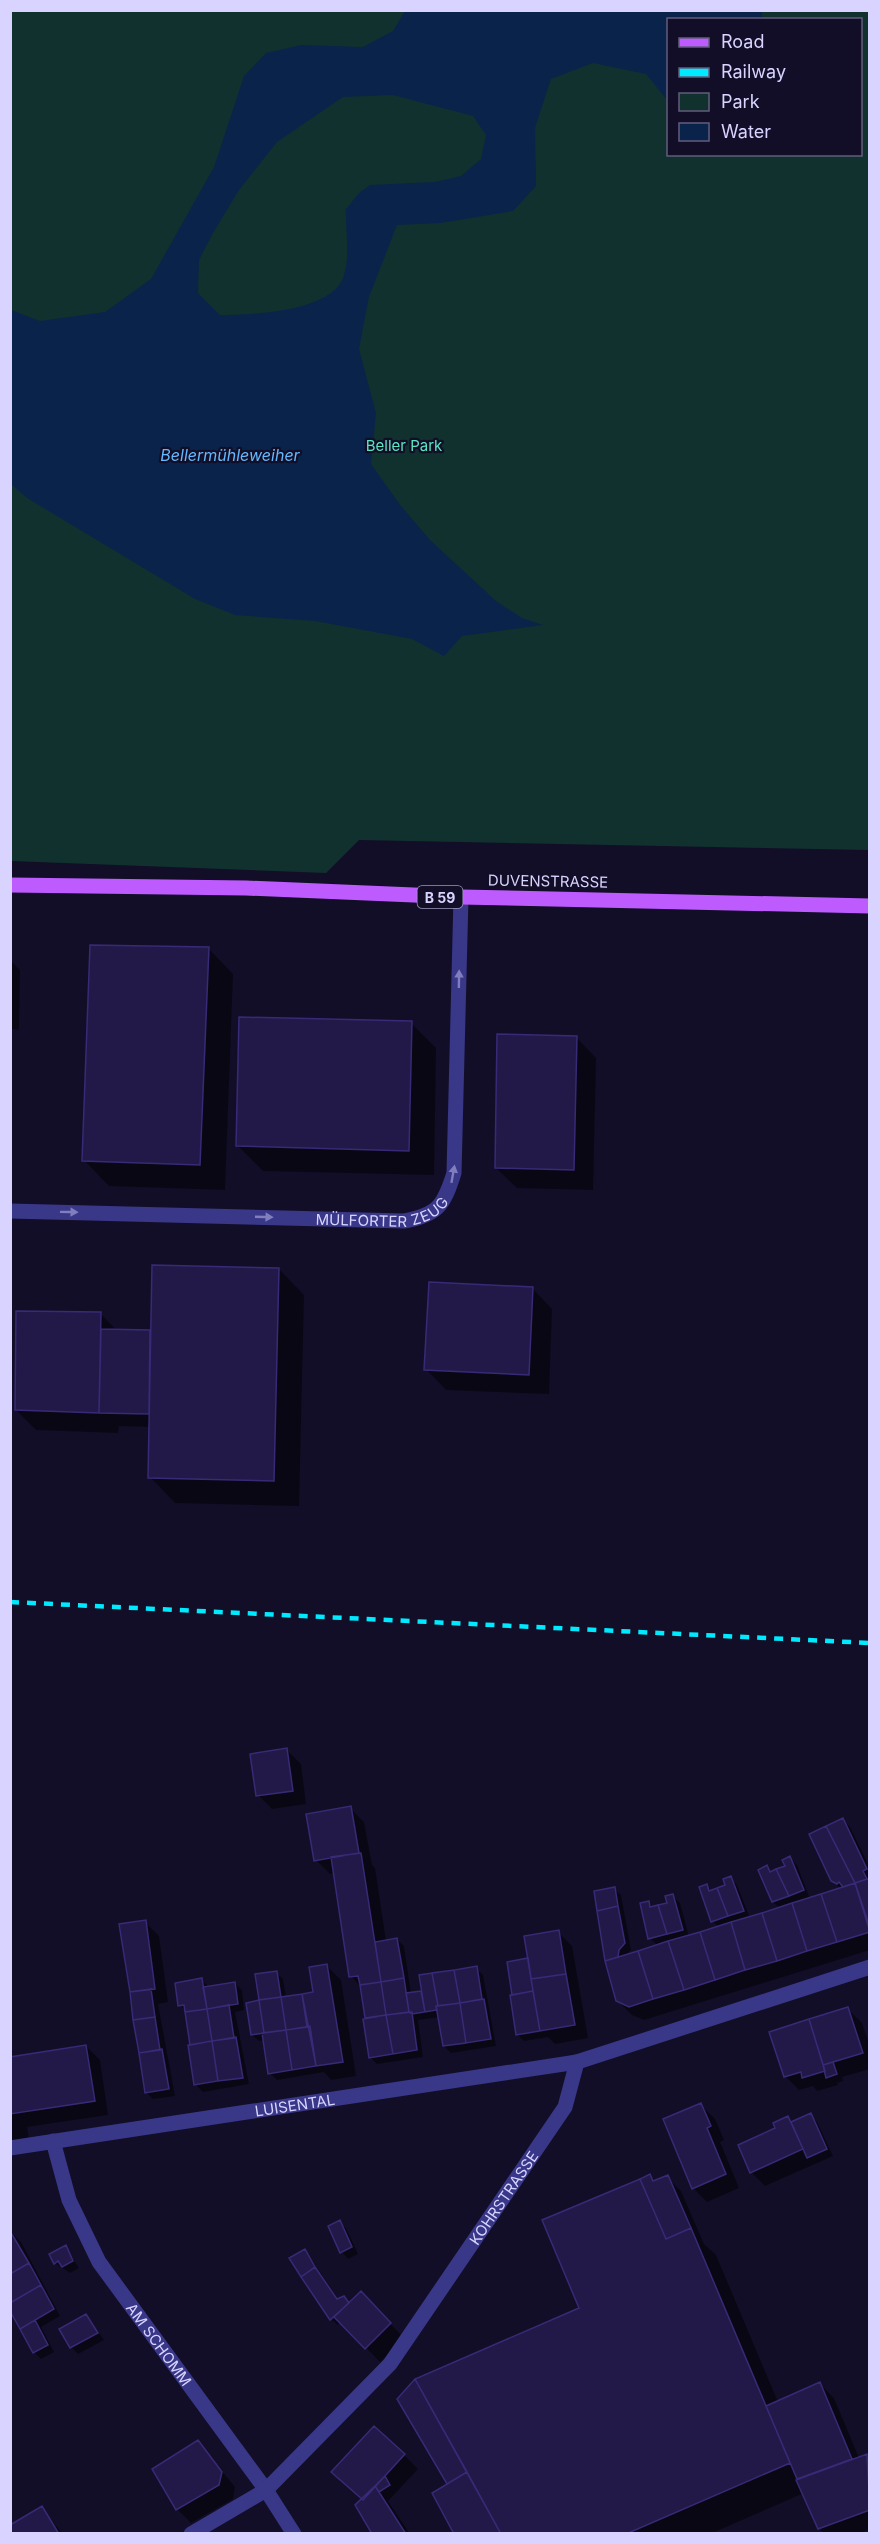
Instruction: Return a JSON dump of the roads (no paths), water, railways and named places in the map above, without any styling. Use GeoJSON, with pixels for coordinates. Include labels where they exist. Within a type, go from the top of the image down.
{"type":"FeatureCollection","features":[{"type":"Feature","properties":{"kind":"main road","name":"DUVENSTRASSE"},"geometry":{"type":"LineString","coordinates":[[10,885],[246,888],[461,897],[870,906]]}},
{"type":"Feature","properties":{"kind":"street","name":"MÜLFORTER ZEUG"},"geometry":{"type":"LineString","coordinates":[[10,1211],[404,1221],[426,1217],[446,1200],[454,1173],[461,897]]}},
{"type":"Feature","properties":{"kind":"street"},"geometry":{"type":"LineString","coordinates":[[578,2062],[870,1967]]}},
{"type":"Feature","properties":{"kind":"street","name":"LUISENTAL"},"geometry":{"type":"LineString","coordinates":[[10,2148],[578,2062]]}},
{"type":"Feature","properties":{"kind":"street","name":"KOHRSTRASSE"},"geometry":{"type":"LineString","coordinates":[[191,2534],[266,2490],[390,2364],[565,2107],[578,2062]]}},
{"type":"Feature","properties":{"kind":"street","name":"AM SCHOMM"},"geometry":{"type":"LineString","coordinates":[[53,2141],[69,2200],[99,2262],[266,2490],[294,2534]]}},
{"type":"Feature","properties":{"kind":"water","name":"Bellermühleweiher"},"geometry":{"type":"Polygon","coordinates":[[[761,10],[763,18],[667,18],[667,100],[646,74],[593,63],[551,79],[535,128],[536,186],[513,211],[441,223],[397,225],[369,297],[359,349],[376,413],[371,464],[401,506],[430,540],[496,601],[522,618],[543,625],[462,636],[444,656],[412,639],[315,621],[235,615],[195,599],[27,498],[11,484],[11,310],[40,321],[105,312],[151,279],[214,167],[244,76],[266,53],[301,45],[363,47],[393,31],[405,11],[761,10]],[[393,95],[343,97],[277,142],[239,190],[199,260],[198,293],[220,315],[288,309],[323,298],[335,289],[343,278],[347,253],[346,209],[359,193],[370,185],[435,182],[461,176],[481,159],[486,135],[473,116],[393,95]]]}},
{"type":"Feature","properties":{"kind":"railway"},"geometry":{"type":"LineString","coordinates":[[10,1602],[870,1643]]}},
{"type":"Feature","properties":{"kind":"park label","name":"Beller Park"},"geometry":{"type":"Point","coordinates":[404,445]}}]}
